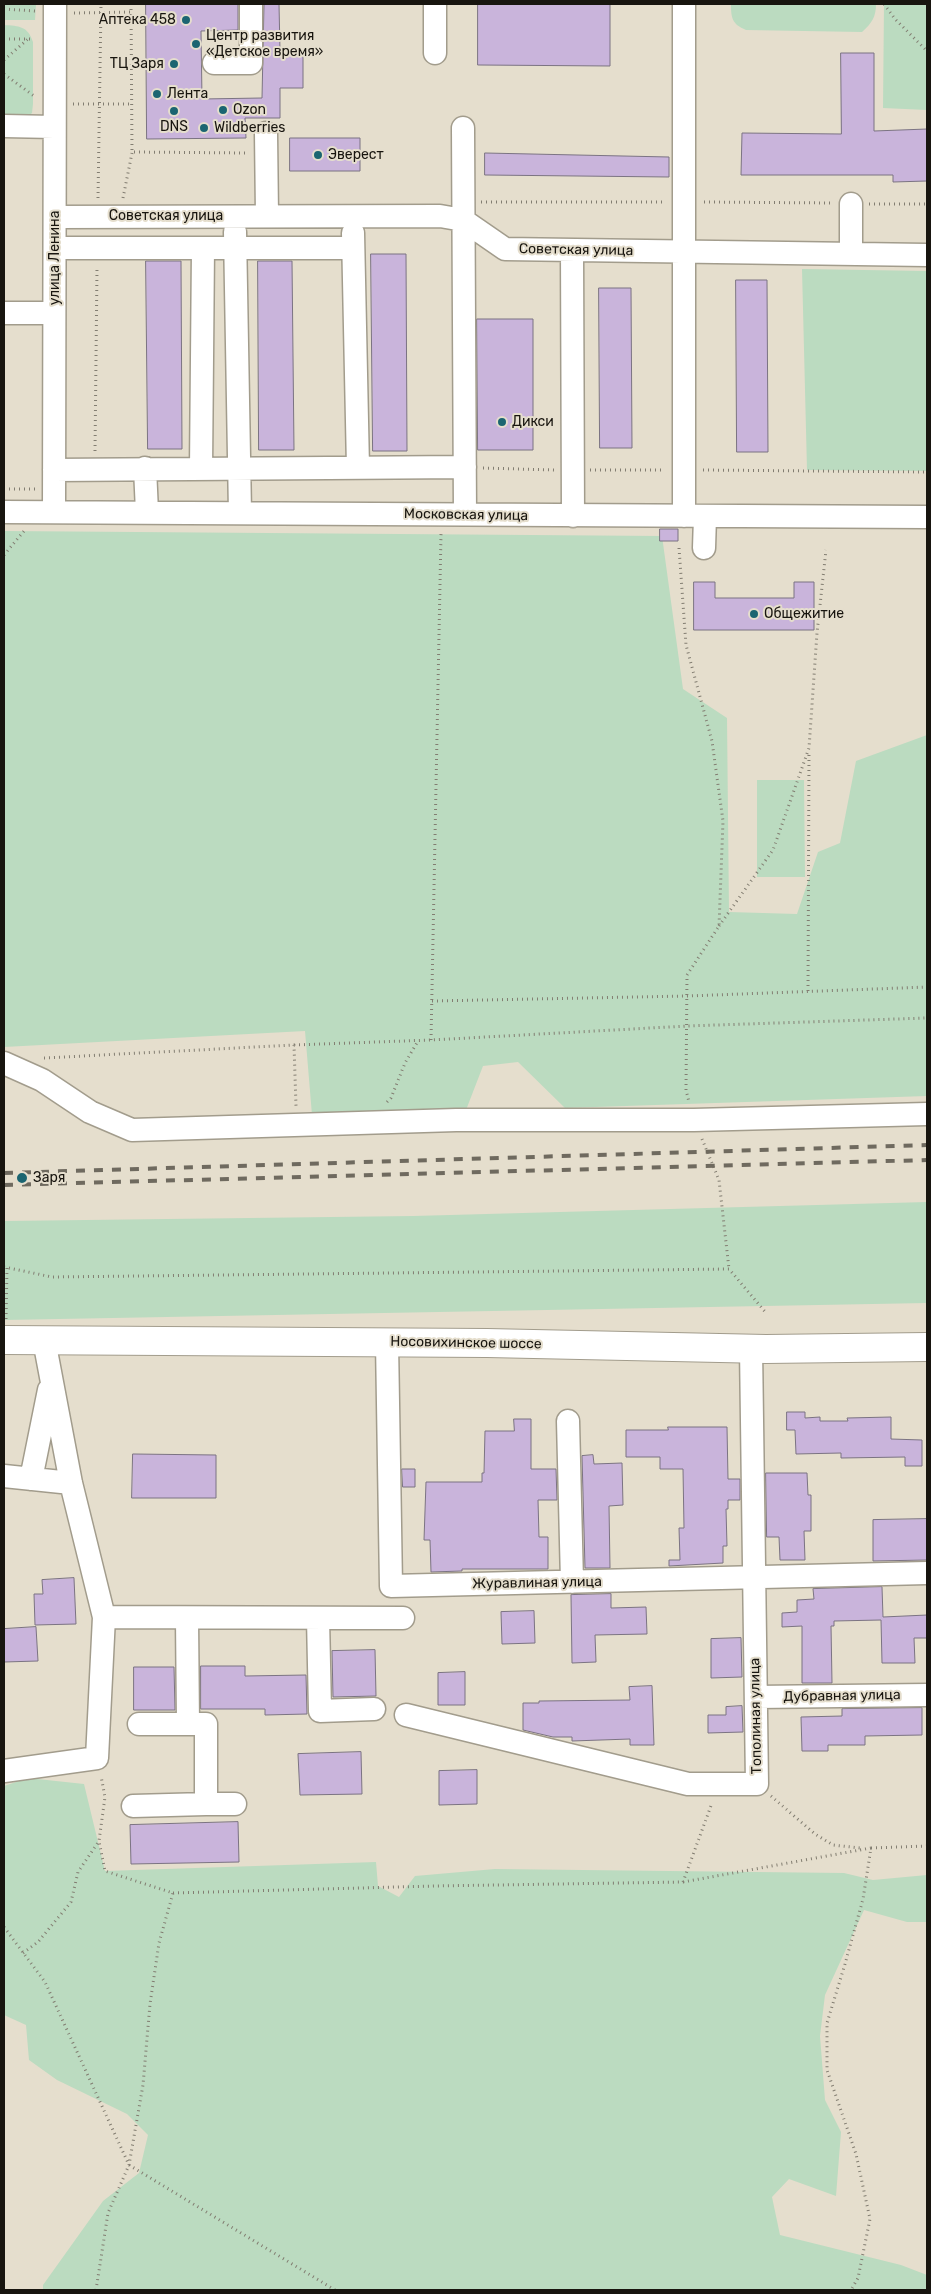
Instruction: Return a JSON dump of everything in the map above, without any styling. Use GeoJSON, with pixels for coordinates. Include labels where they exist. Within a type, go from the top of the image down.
{"type":"FeatureCollection","features":[{"type":"Feature","properties":{"kind":"main road","name":"Носовихинское шоссе"},"geometry":{"type":"LineString","coordinates":[[5,1340],[387,1342],[751,1348],[927,1346]]}},
{"type":"Feature","properties":{"kind":"street"},"geometry":{"type":"LineString","coordinates":[[214,63],[251,63],[251,4]]}},
{"type":"Feature","properties":{"kind":"street"},"geometry":{"type":"LineString","coordinates":[[435,4],[435,53]]}},
{"type":"Feature","properties":{"kind":"street"},"geometry":{"type":"LineString","coordinates":[[679,5],[684,202],[683,470],[704,548]]}},
{"type":"Feature","properties":{"kind":"street","name":"улица Ленина"},"geometry":{"type":"LineString","coordinates":[[54,512],[54,127],[44,100],[55,9]]}},
{"type":"Feature","properties":{"kind":"street"},"geometry":{"type":"LineString","coordinates":[[4,126],[54,127]]}},
{"type":"Feature","properties":{"kind":"street"},"geometry":{"type":"LineString","coordinates":[[463,128],[465,514]]}},
{"type":"Feature","properties":{"kind":"street"},"geometry":{"type":"LineString","coordinates":[[266,143],[267,216]]}},
{"type":"Feature","properties":{"kind":"street"},"geometry":{"type":"LineString","coordinates":[[851,204],[851,254]]}},
{"type":"Feature","properties":{"kind":"street","name":"Советская улица"},"geometry":{"type":"LineString","coordinates":[[55,217],[440,216],[463,211],[504,249],[927,255]]}},
{"type":"Feature","properties":{"kind":"street"},"geometry":{"type":"LineString","coordinates":[[235,216],[240,513]]}},
{"type":"Feature","properties":{"kind":"street"},"geometry":{"type":"LineString","coordinates":[[352,217],[358,468]]}},
{"type":"Feature","properties":{"kind":"street"},"geometry":{"type":"LineString","coordinates":[[55,248],[353,248]]}},
{"type":"Feature","properties":{"kind":"street"},"geometry":{"type":"LineString","coordinates":[[201,468],[203,248]]}},
{"type":"Feature","properties":{"kind":"street"},"geometry":{"type":"LineString","coordinates":[[572,250],[573,516]]}},
{"type":"Feature","properties":{"kind":"street"},"geometry":{"type":"LineString","coordinates":[[4,313],[54,313]]}},
{"type":"Feature","properties":{"kind":"street"},"geometry":{"type":"LineString","coordinates":[[54,479],[145,468],[465,467]]}},
{"type":"Feature","properties":{"kind":"street"},"geometry":{"type":"LineString","coordinates":[[145,468],[147,512]]}},
{"type":"Feature","properties":{"kind":"street","name":"Московская улица"},"geometry":{"type":"LineString","coordinates":[[4,512],[927,517]]}},
{"type":"Feature","properties":{"kind":"street"},"geometry":{"type":"LineString","coordinates":[[4,1062],[42,1080],[90,1112],[132,1130],[456,1120],[694,1120],[927,1114]]}},
{"type":"Feature","properties":{"kind":"street"},"geometry":{"type":"LineString","coordinates":[[4,1771],[97,1758],[104,1617],[71,1483],[44,1340]]}},
{"type":"Feature","properties":{"kind":"street","name":"Журавлиная улица"},"geometry":{"type":"LineString","coordinates":[[387,1342],[391,1586],[927,1573]]}},
{"type":"Feature","properties":{"kind":"street","name":"Тополиная улица"},"geometry":{"type":"LineString","coordinates":[[406,1714],[688,1784],[757,1784],[751,1348]]}},
{"type":"Feature","properties":{"kind":"street"},"geometry":{"type":"LineString","coordinates":[[31,1479],[51,1379]]}},
{"type":"Feature","properties":{"kind":"street"},"geometry":{"type":"LineString","coordinates":[[568,1421],[572,1582]]}},
{"type":"Feature","properties":{"kind":"street"},"geometry":{"type":"LineString","coordinates":[[4,1476],[71,1483]]}},
{"type":"Feature","properties":{"kind":"street"},"geometry":{"type":"LineString","coordinates":[[104,1617],[187,1619],[403,1618]]}},
{"type":"Feature","properties":{"kind":"street"},"geometry":{"type":"LineString","coordinates":[[318,1618],[320,1711],[374,1710]]}},
{"type":"Feature","properties":{"kind":"street"},"geometry":{"type":"LineString","coordinates":[[187,1619],[188,1724]]}},
{"type":"Feature","properties":{"kind":"street","name":"Дубравная улица"},"geometry":{"type":"LineString","coordinates":[[756,1697],[927,1695]]}},
{"type":"Feature","properties":{"kind":"street"},"geometry":{"type":"LineString","coordinates":[[139,1724],[206,1724],[206,1804]]}},
{"type":"Feature","properties":{"kind":"street"},"geometry":{"type":"LineString","coordinates":[[133,1806],[235,1804]]}},
{"type":"Feature","properties":{"kind":"path"},"geometry":{"type":"LineString","coordinates":[[16,4],[16,9]]}},
{"type":"Feature","properties":{"kind":"path"},"geometry":{"type":"LineString","coordinates":[[122,203],[132,152],[132,4]]}},
{"type":"Feature","properties":{"kind":"path"},"geometry":{"type":"LineString","coordinates":[[884,4],[895,19],[927,51]]}},
{"type":"Feature","properties":{"kind":"path"},"geometry":{"type":"LineString","coordinates":[[4,9],[132,12]]}},
{"type":"Feature","properties":{"kind":"path"},"geometry":{"type":"LineString","coordinates":[[4,39],[34,39]]}},
{"type":"Feature","properties":{"kind":"path"},"geometry":{"type":"LineString","coordinates":[[4,60],[28,39]]}},
{"type":"Feature","properties":{"kind":"path"},"geometry":{"type":"LineString","coordinates":[[4,74],[44,100],[132,104]]}},
{"type":"Feature","properties":{"kind":"path"},"geometry":{"type":"LineString","coordinates":[[132,152],[266,143]]}},
{"type":"Feature","properties":{"kind":"path"},"geometry":{"type":"LineString","coordinates":[[463,211],[684,202],[927,204]]}},
{"type":"Feature","properties":{"kind":"path"},"geometry":{"type":"LineString","coordinates":[[683,470],[927,472]]}},
{"type":"Feature","properties":{"kind":"path"},"geometry":{"type":"LineString","coordinates":[[4,489],[54,479]]}},
{"type":"Feature","properties":{"kind":"path"},"geometry":{"type":"LineString","coordinates":[[431,1040],[442,514]]}},
{"type":"Feature","properties":{"kind":"path"},"geometry":{"type":"LineString","coordinates":[[679,548],[686,645],[712,742],[723,821],[719,926]]}},
{"type":"Feature","properties":{"kind":"path"},"geometry":{"type":"LineString","coordinates":[[808,991],[809,748],[817,633],[826,550]]}},
{"type":"Feature","properties":{"kind":"path"},"geometry":{"type":"LineString","coordinates":[[766,1314],[729,1269],[719,1180],[694,1120],[686,1090],[687,975],[773,850],[809,748]]}},
{"type":"Feature","properties":{"kind":"path"},"geometry":{"type":"LineString","coordinates":[[432,1001],[687,996],[927,987]]}},
{"type":"Feature","properties":{"kind":"path"},"geometry":{"type":"LineString","coordinates":[[42,1058],[294,1045],[418,1041],[687,1026],[927,1018]]}},
{"type":"Feature","properties":{"kind":"path"},"geometry":{"type":"LineString","coordinates":[[364,1124],[391,1098],[405,1064],[418,1041]]}},
{"type":"Feature","properties":{"kind":"path"},"geometry":{"type":"LineString","coordinates":[[294,1045],[296,1107],[306,1126]]}},
{"type":"Feature","properties":{"kind":"path"},"geometry":{"type":"LineString","coordinates":[[5,1340],[6,1267],[52,1277],[729,1269]]}},
{"type":"Feature","properties":{"kind":"path"},"geometry":{"type":"LineString","coordinates":[[97,1758],[105,1797],[99,1841],[105,1871],[173,1893],[683,1882],[871,1848]]}},
{"type":"Feature","properties":{"kind":"path"},"geometry":{"type":"LineString","coordinates":[[683,1882],[719,1784]]}},
{"type":"Feature","properties":{"kind":"path"},"geometry":{"type":"LineString","coordinates":[[757,1784],[815,1834],[833,1845],[851,1848],[927,1846]]}},
{"type":"Feature","properties":{"kind":"path"},"geometry":{"type":"LineString","coordinates":[[23,1953],[38,1942],[72,1902],[78,1872],[99,1841]]}},
{"type":"Feature","properties":{"kind":"path"},"geometry":{"type":"LineString","coordinates":[[851,2290],[858,2278],[870,2219],[856,2154],[827,2070],[826,2022],[863,1899],[871,1848]]}},
{"type":"Feature","properties":{"kind":"path"},"geometry":{"type":"LineString","coordinates":[[96,2290],[108,2213],[129,2165],[143,2085],[159,1943],[173,1893]]}},
{"type":"Feature","properties":{"kind":"path"},"geometry":{"type":"LineString","coordinates":[[4,1927],[45,1982],[129,2165],[335,2290]]}},
{"type":"Feature","properties":{"kind":"green space"},"geometry":{"type":"Polygon","coordinates":[[[4,4],[36,4],[35,20],[4,20],[4,4]]]}},
{"type":"Feature","properties":{"kind":"green space"},"geometry":{"type":"Polygon","coordinates":[[[731,4],[876,4],[873,19],[862,32],[746,30],[733,20],[731,4]]]}},
{"type":"Feature","properties":{"kind":"green space"},"geometry":{"type":"Polygon","coordinates":[[[884,4],[927,4],[927,110],[883,108],[884,4]]]}},
{"type":"Feature","properties":{"kind":"green space"},"geometry":{"type":"Polygon","coordinates":[[[4,25],[26,30],[33,42],[32,113],[24,120],[4,120],[4,25]]]}},
{"type":"Feature","properties":{"kind":"green space"},"geometry":{"type":"Polygon","coordinates":[[[802,269],[927,271],[927,471],[807,470],[802,269]]]}},
{"type":"Feature","properties":{"kind":"green space"},"geometry":{"type":"Polygon","coordinates":[[[4,531],[662,536],[683,689],[727,718],[729,912],[797,914],[818,852],[840,843],[856,761],[927,735],[927,1096],[565,1108],[518,1062],[483,1066],[466,1110],[312,1115],[305,1031],[4,1047],[4,531]]]}},
{"type":"Feature","properties":{"kind":"green space"},"geometry":{"type":"Polygon","coordinates":[[[757,780],[804,780],[805,877],[757,877],[757,780]]]}},
{"type":"Feature","properties":{"kind":"green space"},"geometry":{"type":"Polygon","coordinates":[[[927,1202],[927,1303],[4,1320],[4,1221],[413,1216],[927,1202]]]}},
{"type":"Feature","properties":{"kind":"green space"},"geometry":{"type":"Polygon","coordinates":[[[28,1778],[84,1784],[105,1871],[376,1862],[378,1886],[399,1897],[415,1876],[495,1869],[844,1873],[873,1880],[927,1875],[927,1922],[907,1922],[864,1910],[825,1995],[820,2036],[825,2100],[841,2132],[836,2196],[789,2179],[772,2197],[780,2235],[901,2265],[927,2275],[927,2290],[43,2290],[43,2285],[103,2201],[139,2173],[148,2135],[127,2114],[57,2080],[29,2060],[26,2025],[4,2015],[4,1786],[28,1778]]]}},
{"type":"Feature","properties":{"kind":"building","name":"ТЦ Заря"},"geometry":{"type":"Polygon","coordinates":[[[146,4],[238,4],[238,30],[201,31],[202,99],[262,98],[264,4],[279,4],[280,51],[303,51],[303,88],[280,88],[280,118],[245,118],[246,138],[147,139],[146,4]]]}},
{"type":"Feature","properties":{"kind":"building"},"geometry":{"type":"Polygon","coordinates":[[[478,4],[610,4],[610,66],[478,65],[478,4]]]}},
{"type":"Feature","properties":{"kind":"building"},"geometry":{"type":"Polygon","coordinates":[[[841,53],[874,53],[874,131],[927,129],[927,181],[893,182],[893,175],[741,175],[742,133],[841,134],[841,53]]]}},
{"type":"Feature","properties":{"kind":"building"},"geometry":{"type":"Polygon","coordinates":[[[290,138],[360,138],[360,171],[290,171],[290,138]]]}},
{"type":"Feature","properties":{"kind":"building"},"geometry":{"type":"Polygon","coordinates":[[[485,153],[669,157],[669,177],[485,175],[485,153]]]}},
{"type":"Feature","properties":{"kind":"building"},"geometry":{"type":"Polygon","coordinates":[[[371,254],[406,254],[407,451],[373,451],[371,254]]]}},
{"type":"Feature","properties":{"kind":"building"},"geometry":{"type":"Polygon","coordinates":[[[146,261],[181,261],[182,449],[148,449],[146,261]]]}},
{"type":"Feature","properties":{"kind":"building"},"geometry":{"type":"Polygon","coordinates":[[[258,261],[292,261],[294,450],[259,450],[258,261]]]}},
{"type":"Feature","properties":{"kind":"building"},"geometry":{"type":"Polygon","coordinates":[[[736,280],[767,280],[768,452],[737,452],[736,280]]]}},
{"type":"Feature","properties":{"kind":"building"},"geometry":{"type":"Polygon","coordinates":[[[599,288],[631,288],[632,448],[600,448],[599,288]]]}},
{"type":"Feature","properties":{"kind":"building"},"geometry":{"type":"Polygon","coordinates":[[[477,319],[533,319],[533,450],[478,450],[477,319]]]}},
{"type":"Feature","properties":{"kind":"building"},"geometry":{"type":"Polygon","coordinates":[[[660,529],[678,529],[678,541],[660,541],[660,529]]]}},
{"type":"Feature","properties":{"kind":"building","name":"Общежитие"},"geometry":{"type":"Polygon","coordinates":[[[694,582],[715,582],[715,598],[794,598],[794,582],[814,582],[814,630],[694,630],[694,582]]]}},
{"type":"Feature","properties":{"kind":"building"},"geometry":{"type":"Polygon","coordinates":[[[787,1412],[805,1412],[805,1418],[820,1417],[820,1421],[848,1421],[847,1418],[891,1417],[891,1439],[922,1440],[922,1466],[905,1466],[905,1457],[841,1458],[841,1453],[796,1454],[795,1430],[787,1430],[787,1412]]]}},
{"type":"Feature","properties":{"kind":"building"},"geometry":{"type":"Polygon","coordinates":[[[514,1419],[531,1419],[531,1469],[556,1469],[557,1500],[538,1500],[539,1537],[548,1537],[548,1569],[462,1569],[462,1571],[431,1572],[430,1540],[424,1540],[426,1482],[482,1482],[485,1431],[514,1431],[514,1419]]]}},
{"type":"Feature","properties":{"kind":"building"},"geometry":{"type":"Polygon","coordinates":[[[668,1427],[727,1427],[728,1479],[740,1479],[740,1500],[728,1500],[728,1509],[726,1509],[727,1546],[723,1546],[723,1563],[669,1566],[669,1560],[680,1560],[679,1528],[684,1528],[683,1469],[660,1469],[660,1457],[626,1457],[626,1430],[668,1430],[668,1427]]]}},
{"type":"Feature","properties":{"kind":"building"},"geometry":{"type":"Polygon","coordinates":[[[133,1454],[216,1455],[216,1498],[132,1498],[133,1454]]]}},
{"type":"Feature","properties":{"kind":"building"},"geometry":{"type":"Polygon","coordinates":[[[593,1455],[594,1464],[622,1463],[623,1505],[609,1506],[610,1568],[585,1568],[582,1456],[593,1455]]]}},
{"type":"Feature","properties":{"kind":"building"},"geometry":{"type":"Polygon","coordinates":[[[402,1469],[415,1469],[415,1487],[403,1487],[402,1469]]]}},
{"type":"Feature","properties":{"kind":"building"},"geometry":{"type":"Polygon","coordinates":[[[766,1473],[807,1473],[808,1495],[811,1495],[811,1531],[804,1531],[805,1560],[780,1560],[779,1537],[767,1537],[766,1473]]]}},
{"type":"Feature","properties":{"kind":"building"},"geometry":{"type":"Polygon","coordinates":[[[927,1519],[927,1560],[873,1561],[873,1520],[927,1519]]]}},
{"type":"Feature","properties":{"kind":"building"},"geometry":{"type":"Polygon","coordinates":[[[74,1578],[76,1624],[35,1625],[34,1594],[43,1594],[42,1580],[74,1578]]]}},
{"type":"Feature","properties":{"kind":"building"},"geometry":{"type":"Polygon","coordinates":[[[882,1587],[883,1617],[927,1615],[927,1638],[914,1638],[915,1663],[882,1663],[881,1620],[834,1621],[834,1626],[831,1626],[832,1683],[802,1683],[802,1626],[782,1627],[782,1613],[797,1612],[797,1600],[814,1599],[813,1589],[882,1587]]]}},
{"type":"Feature","properties":{"kind":"building"},"geometry":{"type":"Polygon","coordinates":[[[611,1594],[611,1608],[646,1607],[647,1634],[595,1635],[596,1662],[572,1663],[571,1595],[611,1594]]]}},
{"type":"Feature","properties":{"kind":"building"},"geometry":{"type":"Polygon","coordinates":[[[534,1611],[535,1643],[502,1644],[501,1612],[534,1611]]]}},
{"type":"Feature","properties":{"kind":"building"},"geometry":{"type":"Polygon","coordinates":[[[36,1627],[38,1661],[4,1662],[4,1629],[36,1627]]]}},
{"type":"Feature","properties":{"kind":"building"},"geometry":{"type":"Polygon","coordinates":[[[741,1638],[742,1677],[711,1678],[711,1639],[741,1638]]]}},
{"type":"Feature","properties":{"kind":"building"},"geometry":{"type":"Polygon","coordinates":[[[375,1650],[376,1696],[333,1697],[332,1651],[375,1650]]]}},
{"type":"Feature","properties":{"kind":"building"},"geometry":{"type":"Polygon","coordinates":[[[201,1666],[245,1666],[245,1676],[306,1675],[307,1714],[265,1715],[265,1709],[201,1709],[201,1666]]]}},
{"type":"Feature","properties":{"kind":"building"},"geometry":{"type":"Polygon","coordinates":[[[134,1667],[174,1667],[175,1710],[134,1710],[134,1667]]]}},
{"type":"Feature","properties":{"kind":"building"},"geometry":{"type":"Polygon","coordinates":[[[465,1672],[465,1705],[438,1705],[438,1673],[465,1672]]]}},
{"type":"Feature","properties":{"kind":"building"},"geometry":{"type":"Polygon","coordinates":[[[652,1686],[654,1745],[630,1745],[630,1739],[572,1741],[572,1737],[553,1737],[523,1730],[523,1703],[539,1703],[539,1701],[630,1700],[629,1687],[652,1686]]]}},
{"type":"Feature","properties":{"kind":"building"},"geometry":{"type":"Polygon","coordinates":[[[742,1706],[743,1732],[708,1733],[708,1715],[726,1715],[726,1707],[742,1706]]]}},
{"type":"Feature","properties":{"kind":"building"},"geometry":{"type":"Polygon","coordinates":[[[922,1708],[922,1735],[865,1736],[865,1745],[828,1745],[828,1751],[802,1751],[801,1717],[842,1716],[842,1709],[922,1708]]]}},
{"type":"Feature","properties":{"kind":"building"},"geometry":{"type":"Polygon","coordinates":[[[361,1752],[362,1794],[300,1795],[298,1754],[361,1752]]]}},
{"type":"Feature","properties":{"kind":"building"},"geometry":{"type":"Polygon","coordinates":[[[477,1770],[477,1804],[439,1805],[439,1771],[477,1770]]]}},
{"type":"Feature","properties":{"kind":"building"},"geometry":{"type":"Polygon","coordinates":[[[238,1822],[239,1862],[131,1864],[130,1825],[238,1822]]]}},
{"type":"Feature","properties":{"kind":"railway"},"geometry":{"type":"LineString","coordinates":[[4,1173],[927,1145]]}},
{"type":"Feature","properties":{"kind":"railway"},"geometry":{"type":"LineString","coordinates":[[4,1185],[927,1160]]}},
{"type":"Feature","properties":{"kind":"place","name":"Аптека 458"},"geometry":{"type":"Point","coordinates":[186,20]}},
{"type":"Feature","properties":{"kind":"place","name":"Центр развития «Детское время»"},"geometry":{"type":"Point","coordinates":[196,44]}},
{"type":"Feature","properties":{"kind":"place","name":"ТЦ Заря"},"geometry":{"type":"Point","coordinates":[174,64]}},
{"type":"Feature","properties":{"kind":"place","name":"Лента"},"geometry":{"type":"Point","coordinates":[157,94]}},
{"type":"Feature","properties":{"kind":"place","name":"Ozon"},"geometry":{"type":"Point","coordinates":[223,110]}},
{"type":"Feature","properties":{"kind":"place","name":"DNS"},"geometry":{"type":"Point","coordinates":[174,111]}},
{"type":"Feature","properties":{"kind":"place","name":"Wildberries"},"geometry":{"type":"Point","coordinates":[204,128]}},
{"type":"Feature","properties":{"kind":"place","name":"Эверест"},"geometry":{"type":"Point","coordinates":[318,155]}},
{"type":"Feature","properties":{"kind":"place","name":"Дикси"},"geometry":{"type":"Point","coordinates":[502,422]}},
{"type":"Feature","properties":{"kind":"place","name":"Общежитие"},"geometry":{"type":"Point","coordinates":[754,614]}},
{"type":"Feature","properties":{"kind":"place","name":"Заря"},"geometry":{"type":"Point","coordinates":[22,1178]}}]}
